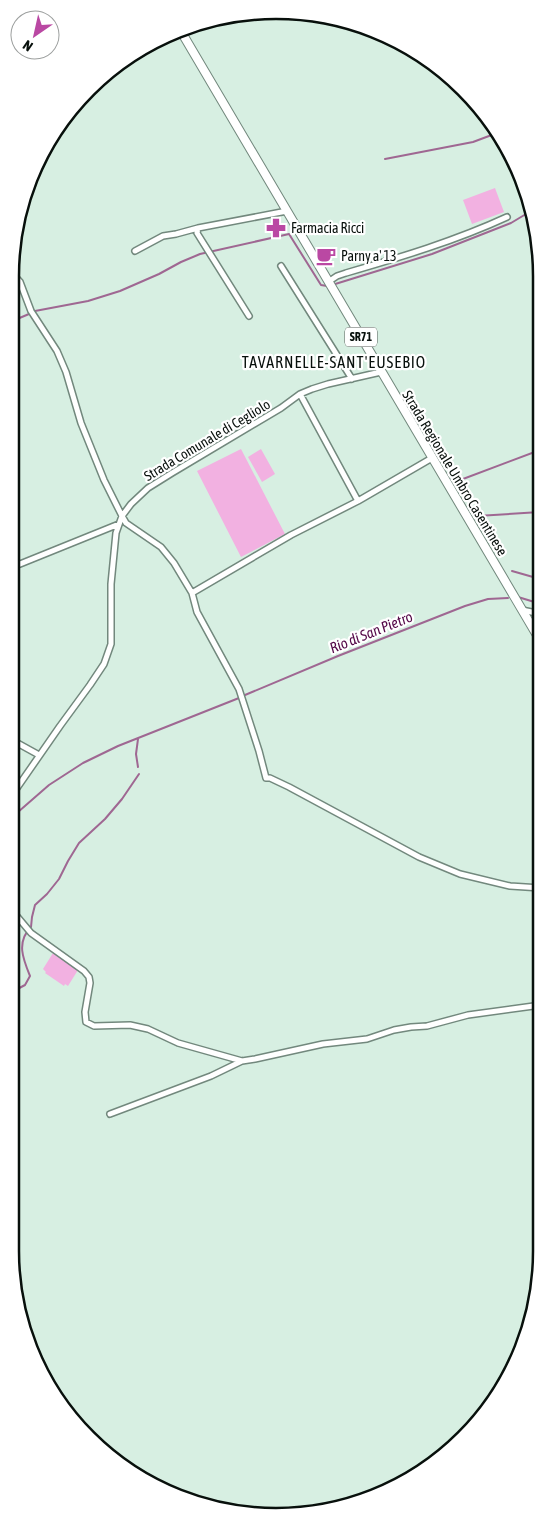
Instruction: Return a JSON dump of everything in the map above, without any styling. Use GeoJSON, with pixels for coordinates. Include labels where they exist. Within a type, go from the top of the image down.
{"type":"FeatureCollection","features":[{"type":"Feature","properties":{"kind":"main road","name":"Strada Regionale Umbro Casentinese"},"geometry":{"type":"LineString","coordinates":[[184,36],[533,629]]}},
{"type":"Feature","properties":{"kind":"street"},"geometry":{"type":"LineString","coordinates":[[134,251],[163,236],[287,211]]}},
{"type":"Feature","properties":{"kind":"street"},"geometry":{"type":"LineString","coordinates":[[328,282],[346,273],[406,256],[477,231],[507,217]]}},
{"type":"Feature","properties":{"kind":"street"},"geometry":{"type":"LineString","coordinates":[[198,228],[197,233],[249,316]]}},
{"type":"Feature","properties":{"kind":"street"},"geometry":{"type":"LineString","coordinates":[[281,266],[352,379]]}},
{"type":"Feature","properties":{"kind":"street"},"geometry":{"type":"LineString","coordinates":[[19,281],[32,311],[66,372],[81,423],[104,480],[122,516],[126,523],[160,547],[174,563],[192,592],[198,612],[239,690],[266,778],[270,778],[298,791],[419,857],[460,874],[510,886],[533,887]]}},
{"type":"Feature","properties":{"kind":"street","name":"Strada Comunale di Cegliolo"},"geometry":{"type":"LineString","coordinates":[[19,785],[104,664],[110,644],[111,584],[116,533],[122,516],[131,504],[148,488],[200,454],[281,408],[300,394],[328,384],[381,372]]}},
{"type":"Feature","properties":{"kind":"street"},"geometry":{"type":"LineString","coordinates":[[300,394],[358,501]]}},
{"type":"Feature","properties":{"kind":"street"},"geometry":{"type":"LineString","coordinates":[[192,592],[291,535],[358,501],[432,458]]}},
{"type":"Feature","properties":{"kind":"street"},"geometry":{"type":"LineString","coordinates":[[19,564],[119,524]]}},
{"type":"Feature","properties":{"kind":"street"},"geometry":{"type":"LineString","coordinates":[[522,610],[533,612]]}},
{"type":"Feature","properties":{"kind":"street"},"geometry":{"type":"LineString","coordinates":[[19,744],[39,755]]}},
{"type":"Feature","properties":{"kind":"street"},"geometry":{"type":"LineString","coordinates":[[19,919],[31,933],[77,966],[89,977],[90,983],[85,1012],[86,1022],[94,1026],[130,1025],[148,1029],[178,1042],[242,1061],[255,1060],[323,1044],[367,1039],[394,1030],[427,1026],[468,1015],[533,1006]]}},
{"type":"Feature","properties":{"kind":"street"},"geometry":{"type":"LineString","coordinates":[[110,1114],[211,1076],[242,1061]]}},
{"type":"Feature","properties":{"kind":"shaded area"},"geometry":{"type":"Polygon","coordinates":[[[495,188],[504,212],[472,224],[463,200],[495,188]]]}},
{"type":"Feature","properties":{"kind":"shaded area"},"geometry":{"type":"Polygon","coordinates":[[[241,449],[285,534],[241,557],[197,471],[241,449]]]}},
{"type":"Feature","properties":{"kind":"shaded area"},"geometry":{"type":"Polygon","coordinates":[[[261,449],[275,474],[262,482],[248,457],[261,449]]]}},
{"type":"Feature","properties":{"kind":"shaded area"},"geometry":{"type":"Polygon","coordinates":[[[53,953],[78,970],[68,986],[65,984],[64,986],[45,973],[43,969],[53,953]]]}},
{"type":"Feature","properties":{"kind":"waterway"},"geometry":{"type":"LineString","coordinates":[[385,159],[473,142],[491,135]]}},
{"type":"Feature","properties":{"kind":"waterway"},"geometry":{"type":"LineString","coordinates":[[332,285],[432,254],[511,223],[525,214]]}},
{"type":"Feature","properties":{"kind":"waterway"},"geometry":{"type":"LineString","coordinates":[[35,311],[88,301],[120,291],[200,254],[289,234],[321,285],[327,286]]}},
{"type":"Feature","properties":{"kind":"waterway"},"geometry":{"type":"LineString","coordinates":[[19,318],[29,314]]}},
{"type":"Feature","properties":{"kind":"waterway"},"geometry":{"type":"LineString","coordinates":[[455,482],[533,453]]}},
{"type":"Feature","properties":{"kind":"waterway"},"geometry":{"type":"LineString","coordinates":[[477,516],[533,512]]}},
{"type":"Feature","properties":{"kind":"waterway"},"geometry":{"type":"LineString","coordinates":[[512,571],[533,577]]}},
{"type":"Feature","properties":{"kind":"waterway","name":"Rio di San Pietro"},"geometry":{"type":"LineString","coordinates":[[518,597],[533,602]]}},
{"type":"Feature","properties":{"kind":"waterway","name":"Rio di San Pietro"},"geometry":{"type":"LineString","coordinates":[[245,695],[465,606],[488,599],[508,598]]}},
{"type":"Feature","properties":{"kind":"waterway","name":"Rio di San Pietro"},"geometry":{"type":"LineString","coordinates":[[19,811],[49,785],[83,763],[118,746],[239,698]]}},
{"type":"Feature","properties":{"kind":"waterway"},"geometry":{"type":"LineString","coordinates":[[138,739],[136,754],[138,767]]}},
{"type":"Feature","properties":{"kind":"waterway"},"geometry":{"type":"LineString","coordinates":[[19,988],[25,985],[30,976],[23,957],[22,945],[26,933],[31,927],[35,905],[59,879],[79,843],[105,819],[122,799],[139,774]]}},
{"type":"Feature","properties":{"kind":"place","name":"Farmacia Ricci"},"geometry":{"type":"Point","coordinates":[276,228]}},
{"type":"Feature","properties":{"kind":"place","name":"Parny a' 13"},"geometry":{"type":"Point","coordinates":[326,256]}},
{"type":"Feature","properties":{"kind":"district","name":"TAVARNELLE-SANT'EUSEBIO"},"geometry":{"type":"Point","coordinates":[334,362]}}]}
